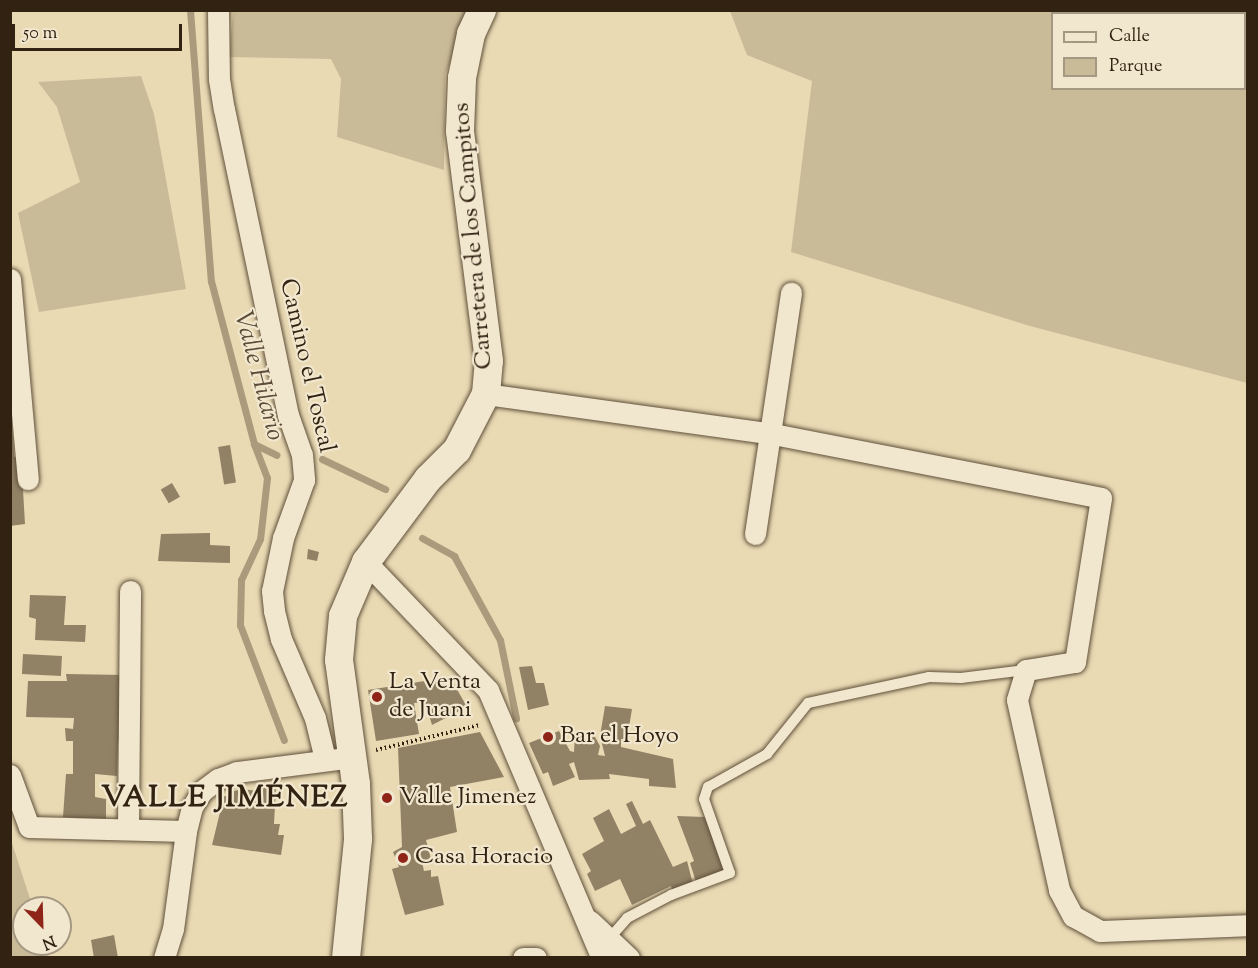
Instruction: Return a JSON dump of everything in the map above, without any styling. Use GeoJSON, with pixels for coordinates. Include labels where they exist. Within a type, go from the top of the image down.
{"type":"FeatureCollection","features":[{"type":"Feature","properties":{"kind":"main road","name":"Carretera de los Campitos"},"geometry":{"type":"LineString","coordinates":[[346,957],[358,839],[353,758],[339,660],[343,616],[366,562],[428,479],[457,450],[486,394],[489,361],[460,131],[462,78],[471,34],[482,10]]}},
{"type":"Feature","properties":{"kind":"street","name":"Camino el Toscal"},"geometry":{"type":"LineString","coordinates":[[218,10],[219,79],[224,110],[288,415],[302,455],[304,480],[283,538],[272,591],[274,610],[281,639],[315,718],[325,759]]}},
{"type":"Feature","properties":{"kind":"street"},"geometry":{"type":"LineString","coordinates":[[10,279],[28,479]]}},
{"type":"Feature","properties":{"kind":"street"},"geometry":{"type":"LineString","coordinates":[[755,534],[768,433],[791,293]]}},
{"type":"Feature","properties":{"kind":"street"},"geometry":{"type":"LineString","coordinates":[[486,394],[768,433],[1101,498],[1075,662],[1026,670],[1017,700],[1059,890],[1073,916],[1100,931],[1248,926]]}},
{"type":"Feature","properties":{"kind":"street"},"geometry":{"type":"LineString","coordinates":[[366,562],[488,690],[585,916],[605,948],[629,957]]}},
{"type":"Feature","properties":{"kind":"street"},"geometry":{"type":"LineString","coordinates":[[128,828],[130,591]]}},
{"type":"Feature","properties":{"kind":"street"},"geometry":{"type":"LineString","coordinates":[[164,957],[173,929],[186,831],[192,807],[202,791],[218,779],[325,759],[353,758]]}},
{"type":"Feature","properties":{"kind":"street"},"geometry":{"type":"LineString","coordinates":[[10,775],[29,827],[186,831]]}},
{"type":"Feature","properties":{"kind":"street"},"geometry":{"type":"LineString","coordinates":[[522,957],[536,957]]}},
{"type":"Feature","properties":{"kind":"lane"},"geometry":{"type":"LineString","coordinates":[[605,948],[636,914],[671,895],[730,873],[704,800],[708,787],[767,754],[808,703],[928,677],[961,678],[1026,670]]}},
{"type":"Feature","properties":{"kind":"path"},"geometry":{"type":"LineString","coordinates":[[353,758],[500,719]]}},
{"type":"Feature","properties":{"kind":"green space"},"geometry":{"type":"Polygon","coordinates":[[[233,11],[474,11],[445,74],[444,170],[337,137],[341,79],[331,59],[229,57],[233,11]]]}},
{"type":"Feature","properties":{"kind":"green space"},"geometry":{"type":"Polygon","coordinates":[[[730,11],[1247,11],[1247,383],[1030,326],[791,252],[812,81],[747,55],[730,11]]]}},
{"type":"Feature","properties":{"kind":"green space"},"geometry":{"type":"Polygon","coordinates":[[[141,76],[154,114],[186,289],[39,312],[18,213],[80,182],[57,107],[38,82],[141,76]]]}},
{"type":"Feature","properties":{"kind":"green space"},"geometry":{"type":"Polygon","coordinates":[[[11,840],[29,896],[12,896],[12,956],[49,957],[11,957],[11,840]]]}},
{"type":"Feature","properties":{"kind":"building"},"geometry":{"type":"Polygon","coordinates":[[[10,388],[14,457],[21,455],[25,524],[10,526],[10,388]]]}},
{"type":"Feature","properties":{"kind":"building"},"geometry":{"type":"Polygon","coordinates":[[[230,445],[236,483],[224,484],[218,447],[230,445]]]}},
{"type":"Feature","properties":{"kind":"building"},"geometry":{"type":"Polygon","coordinates":[[[172,483],[180,497],[169,503],[161,490],[172,483]]]}},
{"type":"Feature","properties":{"kind":"building"},"geometry":{"type":"Polygon","coordinates":[[[210,533],[210,545],[230,546],[230,563],[158,561],[161,534],[210,533]]]}},
{"type":"Feature","properties":{"kind":"building"},"geometry":{"type":"Polygon","coordinates":[[[308,549],[319,552],[317,561],[307,559],[308,549]]]}},
{"type":"Feature","properties":{"kind":"building"},"geometry":{"type":"Polygon","coordinates":[[[30,595],[66,596],[64,625],[86,625],[85,642],[35,640],[36,619],[29,617],[30,595]]]}},
{"type":"Feature","properties":{"kind":"building"},"geometry":{"type":"Polygon","coordinates":[[[23,654],[62,656],[61,676],[22,674],[23,654]]]}},
{"type":"Feature","properties":{"kind":"building"},"geometry":{"type":"Polygon","coordinates":[[[532,666],[536,683],[544,683],[549,705],[528,710],[519,667],[532,666]]]}},
{"type":"Feature","properties":{"kind":"building"},"geometry":{"type":"Polygon","coordinates":[[[66,674],[125,675],[124,742],[118,742],[117,776],[95,774],[95,797],[106,799],[106,820],[63,817],[66,774],[73,774],[73,741],[66,741],[65,728],[73,729],[74,718],[26,717],[28,681],[67,681],[66,674]]]}},
{"type":"Feature","properties":{"kind":"building"},"geometry":{"type":"Polygon","coordinates":[[[450,677],[467,707],[432,725],[425,702],[414,703],[419,734],[376,741],[368,690],[450,677]]]}},
{"type":"Feature","properties":{"kind":"building"},"geometry":{"type":"Polygon","coordinates":[[[605,706],[632,709],[627,739],[621,739],[621,747],[673,759],[676,788],[649,786],[649,779],[609,774],[610,779],[579,780],[574,762],[569,764],[575,777],[553,786],[548,772],[543,774],[529,743],[559,731],[570,751],[574,752],[575,734],[595,737],[600,746],[598,755],[605,756],[600,736],[605,706]]]}},
{"type":"Feature","properties":{"kind":"building"},"geometry":{"type":"Polygon","coordinates":[[[480,732],[504,777],[450,787],[457,832],[426,840],[431,859],[422,862],[424,871],[431,870],[431,877],[438,876],[444,905],[405,915],[392,869],[399,867],[393,852],[402,847],[398,748],[480,732]]]}},
{"type":"Feature","properties":{"kind":"building"},"geometry":{"type":"Polygon","coordinates":[[[258,785],[276,787],[274,824],[280,824],[278,835],[284,835],[281,855],[212,845],[224,796],[233,797],[234,791],[242,789],[257,791],[258,785]]]}},
{"type":"Feature","properties":{"kind":"building"},"geometry":{"type":"Polygon","coordinates":[[[632,801],[643,824],[650,820],[673,867],[687,861],[693,884],[672,890],[671,886],[632,905],[620,879],[595,891],[587,874],[591,871],[582,854],[604,841],[593,818],[609,809],[621,834],[636,826],[626,804],[632,801]]]}},
{"type":"Feature","properties":{"kind":"building"},"geometry":{"type":"Polygon","coordinates":[[[677,816],[705,817],[725,873],[696,882],[690,863],[694,861],[677,816]]]}},
{"type":"Feature","properties":{"kind":"building"},"geometry":{"type":"Polygon","coordinates":[[[114,935],[118,958],[94,958],[91,940],[114,935]]]}},
{"type":"Feature","properties":{"kind":"waterway","name":"Valle Hilario"},"geometry":{"type":"LineString","coordinates":[[190,10],[211,281],[254,444],[267,478],[260,539],[241,580],[240,625],[284,740]]}},
{"type":"Feature","properties":{"kind":"waterway"},"geometry":{"type":"LineString","coordinates":[[254,444],[277,455]]}},
{"type":"Feature","properties":{"kind":"waterway"},"geometry":{"type":"LineString","coordinates":[[322,459],[385,489]]}},
{"type":"Feature","properties":{"kind":"waterway"},"geometry":{"type":"LineString","coordinates":[[422,538],[454,556],[500,640],[516,718]]}},
{"type":"Feature","properties":{"kind":"place","name":"La Venta de Juani"},"geometry":{"type":"Point","coordinates":[377,697]}},
{"type":"Feature","properties":{"kind":"place","name":"Bar el Hoyo"},"geometry":{"type":"Point","coordinates":[548,737]}},
{"type":"Feature","properties":{"kind":"place","name":"Valle Jimenez"},"geometry":{"type":"Point","coordinates":[387,798]}},
{"type":"Feature","properties":{"kind":"place","name":"Casa Horacio"},"geometry":{"type":"Point","coordinates":[403,858]}},
{"type":"Feature","properties":{"kind":"district","name":"VALLE JIMÉNEZ"},"geometry":{"type":"Point","coordinates":[225,799]}}]}
